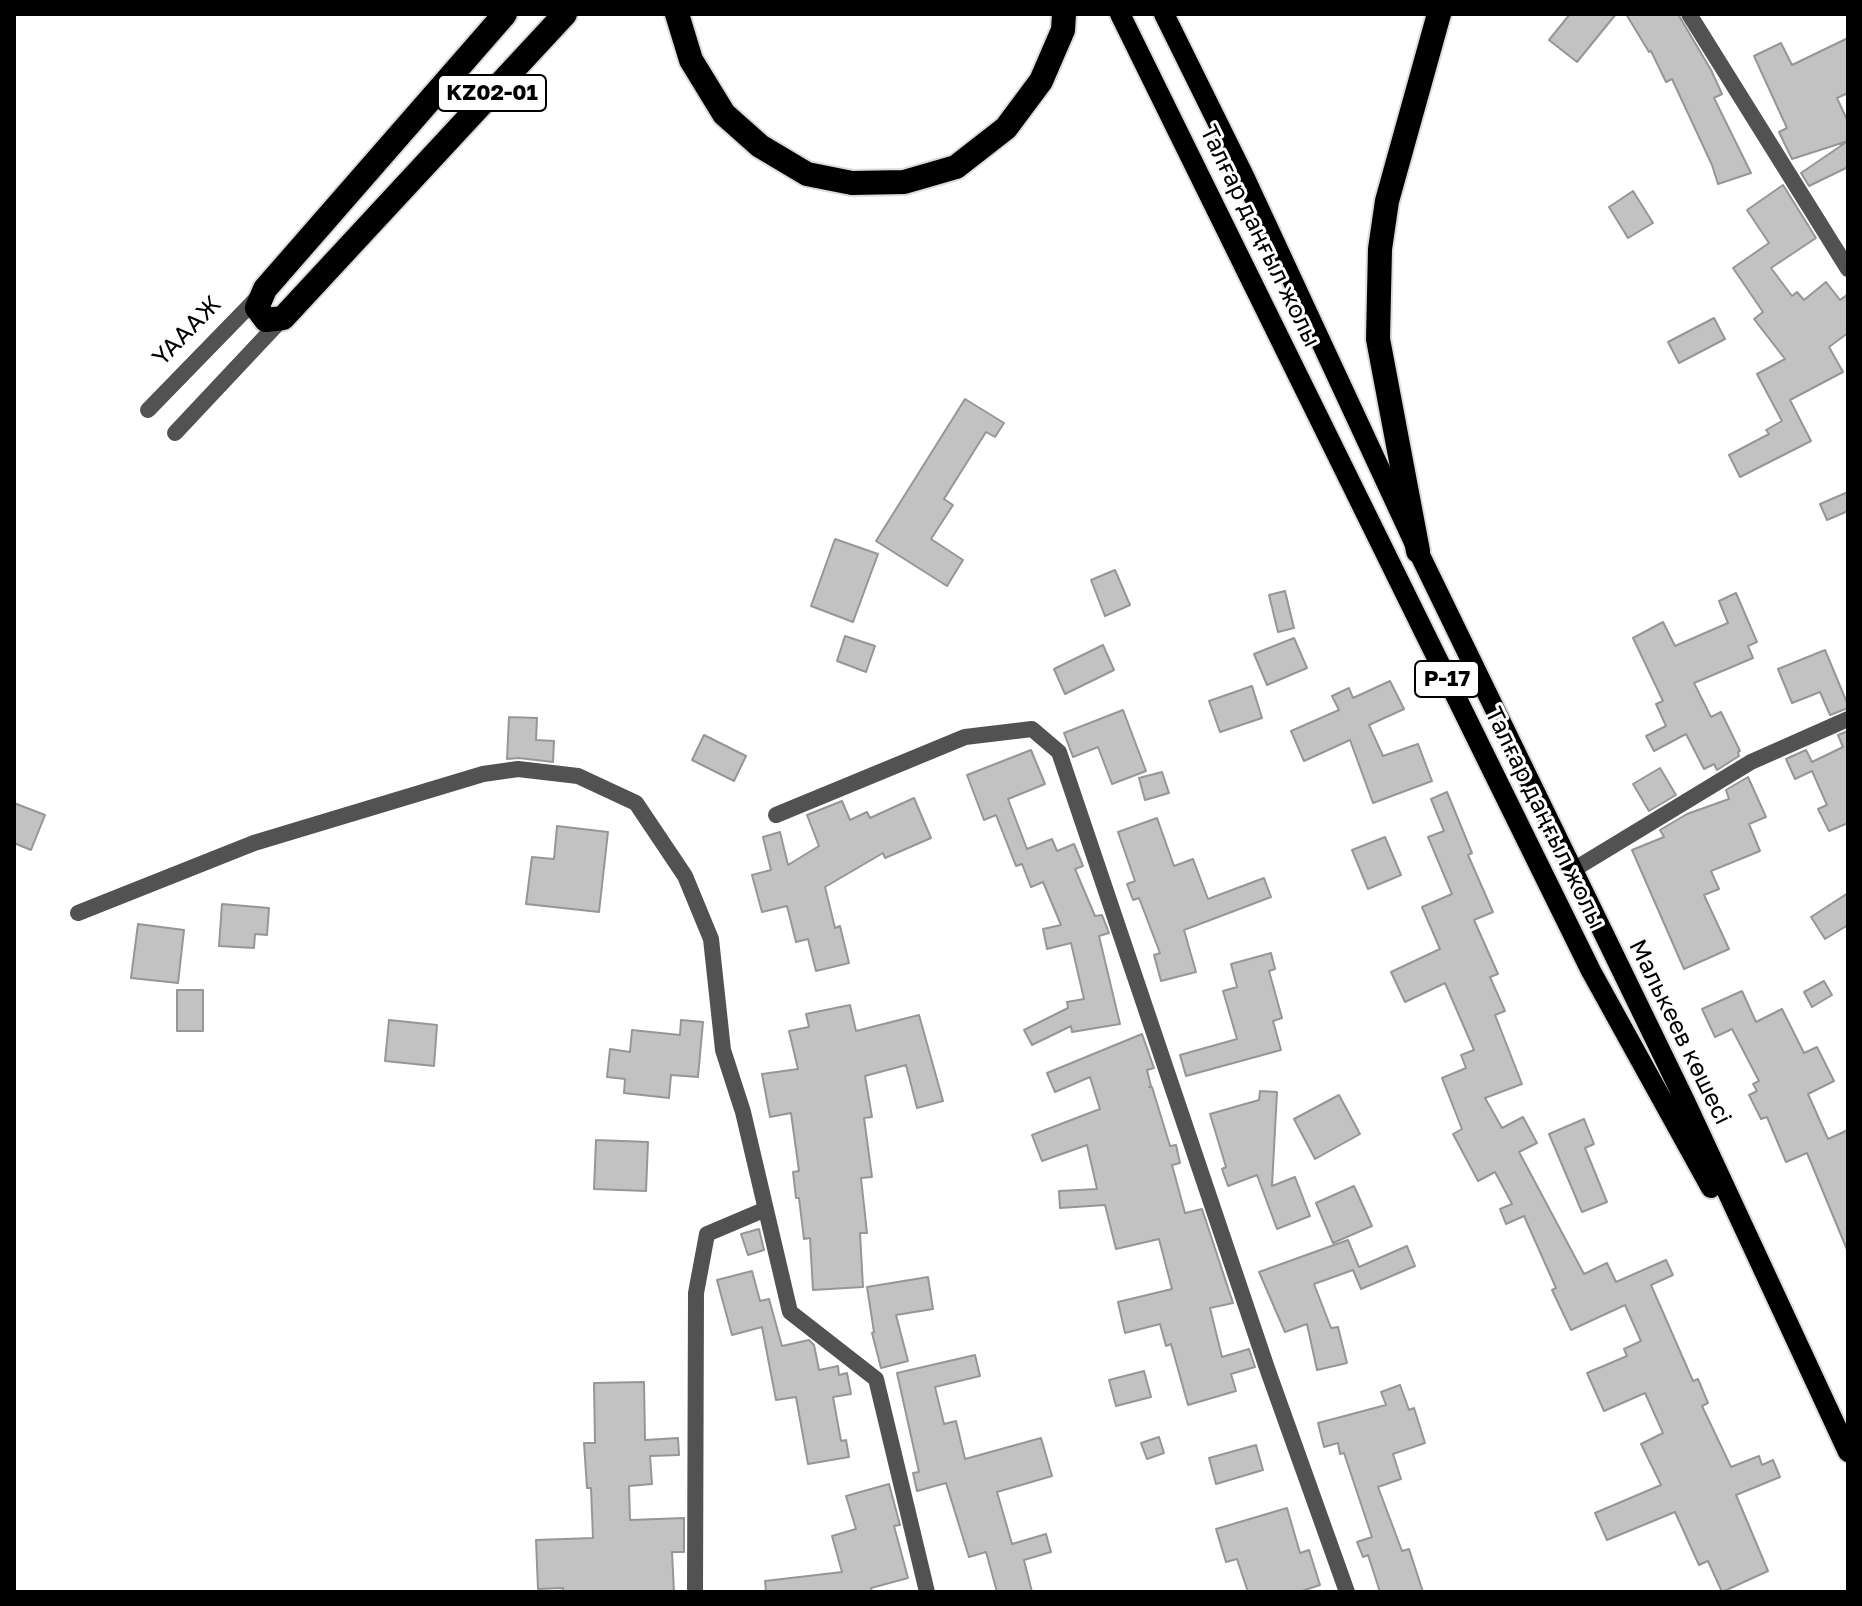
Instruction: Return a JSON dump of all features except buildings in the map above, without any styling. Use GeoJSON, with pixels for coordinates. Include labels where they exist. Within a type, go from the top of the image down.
{"type":"FeatureCollection","features":[{"type":"Feature","properties":{"kind":"highway","name":"KZ02-01"},"geometry":{"type":"LineString","coordinates":[[265,289],[505,14]]}},
{"type":"Feature","properties":{"kind":"highway","name":"KZ02-01"},"geometry":{"type":"LineString","coordinates":[[283,318],[565,14]]}},
{"type":"Feature","properties":{"kind":"highway"},"geometry":{"type":"LineString","coordinates":[[677,14],[691,60],[724,114],[760,146],[807,174],[852,183],[904,182],[956,167],[1006,128],[1041,81],[1063,30],[1064,14]]}},
{"type":"Feature","properties":{"kind":"highway"},"geometry":{"type":"LineString","coordinates":[[1418,551],[1378,339],[1380,249],[1390,187],[1439,14]]}},
{"type":"Feature","properties":{"kind":"highway"},"geometry":{"type":"LineString","coordinates":[[265,289],[257,308],[262,317],[266,320],[283,318]]}},
{"type":"Feature","properties":{"kind":"main road","name":"Талғар даңғыл жолы"},"geometry":{"type":"LineString","coordinates":[[1120,14],[1591,971],[1793,1335]]}},
{"type":"Feature","properties":{"kind":"main road","name":"Талғар даңғыл жолы"},"geometry":{"type":"LineString","coordinates":[[1164,14],[1244,176],[1418,551]]}},
{"type":"Feature","properties":{"kind":"main road","name":"Малькеев көшесі"},"geometry":{"type":"LineString","coordinates":[[1418,551],[1685,1101],[1848,1452]]}},
{"type":"Feature","properties":{"kind":"street"},"geometry":{"type":"LineString","coordinates":[[1689,14],[1848,269]]}},
{"type":"Feature","properties":{"kind":"street","name":"ҮАААЖ"},"geometry":{"type":"LineString","coordinates":[[148,410],[265,289]]}},
{"type":"Feature","properties":{"kind":"street","name":"KZ02-01"},"geometry":{"type":"LineString","coordinates":[[175,433],[283,318]]}},
{"type":"Feature","properties":{"kind":"street"},"geometry":{"type":"LineString","coordinates":[[1573,870],[1751,762],[1848,719]]}},
{"type":"Feature","properties":{"kind":"street"},"geometry":{"type":"LineString","coordinates":[[776,815],[965,737],[1032,729],[1059,752],[1268,1371],[1347,1592]]}},
{"type":"Feature","properties":{"kind":"street"},"geometry":{"type":"LineString","coordinates":[[78,913],[254,843],[483,774],[518,769],[578,776],[636,803],[685,876],[711,939],[723,1050],[743,1112],[790,1312],[876,1379],[927,1592]]}},
{"type":"Feature","properties":{"kind":"street"},"geometry":{"type":"LineString","coordinates":[[695,1592],[696,1293],[707,1234],[766,1209]]}}]}
